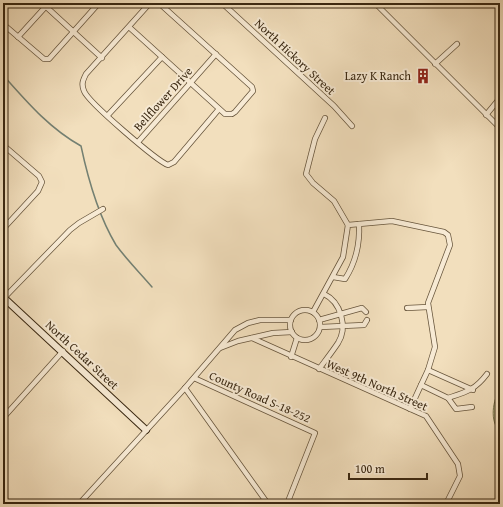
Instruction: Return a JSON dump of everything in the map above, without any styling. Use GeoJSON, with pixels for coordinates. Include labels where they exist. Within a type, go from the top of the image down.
{"type":"FeatureCollection","features":[{"type":"Feature","properties":{"kind":"street"},"geometry":{"type":"LineString","coordinates":[[3,24],[44,59],[49,59],[99,3]]}},
{"type":"Feature","properties":{"kind":"street","name":"Bellflower Drive"},"geometry":{"type":"LineString","coordinates":[[150,3],[86,74],[82,82],[84,92],[138,142],[216,54]]}},
{"type":"Feature","properties":{"kind":"street"},"geometry":{"type":"LineString","coordinates":[[129,27],[219,109],[226,114],[232,114],[235,112],[253,91],[251,86],[159,3]]}},
{"type":"Feature","properties":{"kind":"street","name":"North Hickory Street"},"geometry":{"type":"LineString","coordinates":[[222,3],[334,106],[352,126]]}},
{"type":"Feature","properties":{"kind":"street"},"geometry":{"type":"LineString","coordinates":[[375,3],[500,128]]}},
{"type":"Feature","properties":{"kind":"street"},"geometry":{"type":"LineString","coordinates":[[18,37],[46,4],[102,58]]}},
{"type":"Feature","properties":{"kind":"street"},"geometry":{"type":"LineString","coordinates":[[435,64],[457,44]]}},
{"type":"Feature","properties":{"kind":"street"},"geometry":{"type":"LineString","coordinates":[[108,115],[162,57]]}},
{"type":"Feature","properties":{"kind":"street"},"geometry":{"type":"LineString","coordinates":[[486,115],[500,98]]}},
{"type":"Feature","properties":{"kind":"street"},"geometry":{"type":"LineString","coordinates":[[138,142],[159,160],[164,163],[171,164],[219,109]]}},
{"type":"Feature","properties":{"kind":"street"},"geometry":{"type":"LineString","coordinates":[[313,312],[343,257],[348,225],[334,201],[313,183],[306,174],[315,140],[325,118]]}},
{"type":"Feature","properties":{"kind":"street"},"geometry":{"type":"LineString","coordinates":[[3,145],[39,176],[42,182],[38,191],[3,229]]}},
{"type":"Feature","properties":{"kind":"street"},"geometry":{"type":"LineString","coordinates":[[4,298],[70,230],[103,209]]}},
{"type":"Feature","properties":{"kind":"street"},"geometry":{"type":"LineString","coordinates":[[348,225],[392,221],[426,227],[444,232],[448,235],[450,245],[428,306],[436,347],[428,370],[410,409]]}},
{"type":"Feature","properties":{"kind":"street"},"geometry":{"type":"LineString","coordinates":[[333,277],[344,279],[349,272],[358,246],[359,224]]}},
{"type":"Feature","properties":{"kind":"street"},"geometry":{"type":"LineString","coordinates":[[319,369],[338,343],[342,326],[340,313],[333,300],[324,294]]}},
{"type":"Feature","properties":{"kind":"street","name":"North Cedar Street"},"geometry":{"type":"LineString","coordinates":[[4,298],[146,430]]}},
{"type":"Feature","properties":{"kind":"street"},"geometry":{"type":"LineString","coordinates":[[407,308],[428,306]]}},
{"type":"Feature","properties":{"kind":"street"},"geometry":{"type":"LineString","coordinates":[[319,320],[362,308],[366,312]]}},
{"type":"Feature","properties":{"kind":"street"},"geometry":{"type":"LineString","coordinates":[[301,311],[313,312],[319,320],[320,327],[313,339],[303,340],[297,338],[292,332],[291,320],[296,313],[301,311]]}},
{"type":"Feature","properties":{"kind":"street"},"geometry":{"type":"LineString","coordinates":[[79,504],[186,388],[233,333],[248,323],[260,320],[291,320]]}},
{"type":"Feature","properties":{"kind":"street"},"geometry":{"type":"LineString","coordinates":[[320,327],[364,325],[366,320]]}},
{"type":"Feature","properties":{"kind":"street"},"geometry":{"type":"LineString","coordinates":[[220,348],[238,341],[292,332]]}},
{"type":"Feature","properties":{"kind":"street"},"geometry":{"type":"LineString","coordinates":[[233,333],[238,341]]}},
{"type":"Feature","properties":{"kind":"street","name":"West 9th North Street"},"geometry":{"type":"LineString","coordinates":[[252,338],[290,357],[426,416],[458,464],[460,476],[446,504]]}},
{"type":"Feature","properties":{"kind":"street"},"geometry":{"type":"LineString","coordinates":[[290,357],[297,338]]}},
{"type":"Feature","properties":{"kind":"street"},"geometry":{"type":"LineString","coordinates":[[3,418],[63,352]]}},
{"type":"Feature","properties":{"kind":"street"},"geometry":{"type":"LineString","coordinates":[[428,370],[473,390]]}},
{"type":"Feature","properties":{"kind":"street"},"geometry":{"type":"LineString","coordinates":[[448,398],[473,390],[487,374]]}},
{"type":"Feature","properties":{"kind":"street","name":"County Road S-18-252"},"geometry":{"type":"LineString","coordinates":[[194,378],[315,433],[287,504]]}},
{"type":"Feature","properties":{"kind":"street"},"geometry":{"type":"LineString","coordinates":[[421,385],[448,398],[456,409],[472,407]]}},
{"type":"Feature","properties":{"kind":"street"},"geometry":{"type":"LineString","coordinates":[[186,388],[268,504]]}},
{"type":"Feature","properties":{"kind":"green space"},"geometry":{"type":"Polygon","coordinates":[[[500,388],[500,432],[494,422],[493,410],[500,388]]]}},
{"type":"Feature","properties":{"kind":"waterway"},"geometry":{"type":"LineString","coordinates":[[3,75],[30,105],[49,123],[69,139],[81,146],[94,197],[104,222],[120,251],[152,287]]}},
{"type":"Feature","properties":{"kind":"place","name":"Lazy K Ranch"},"geometry":{"type":"Point","coordinates":[423,76]}}]}
